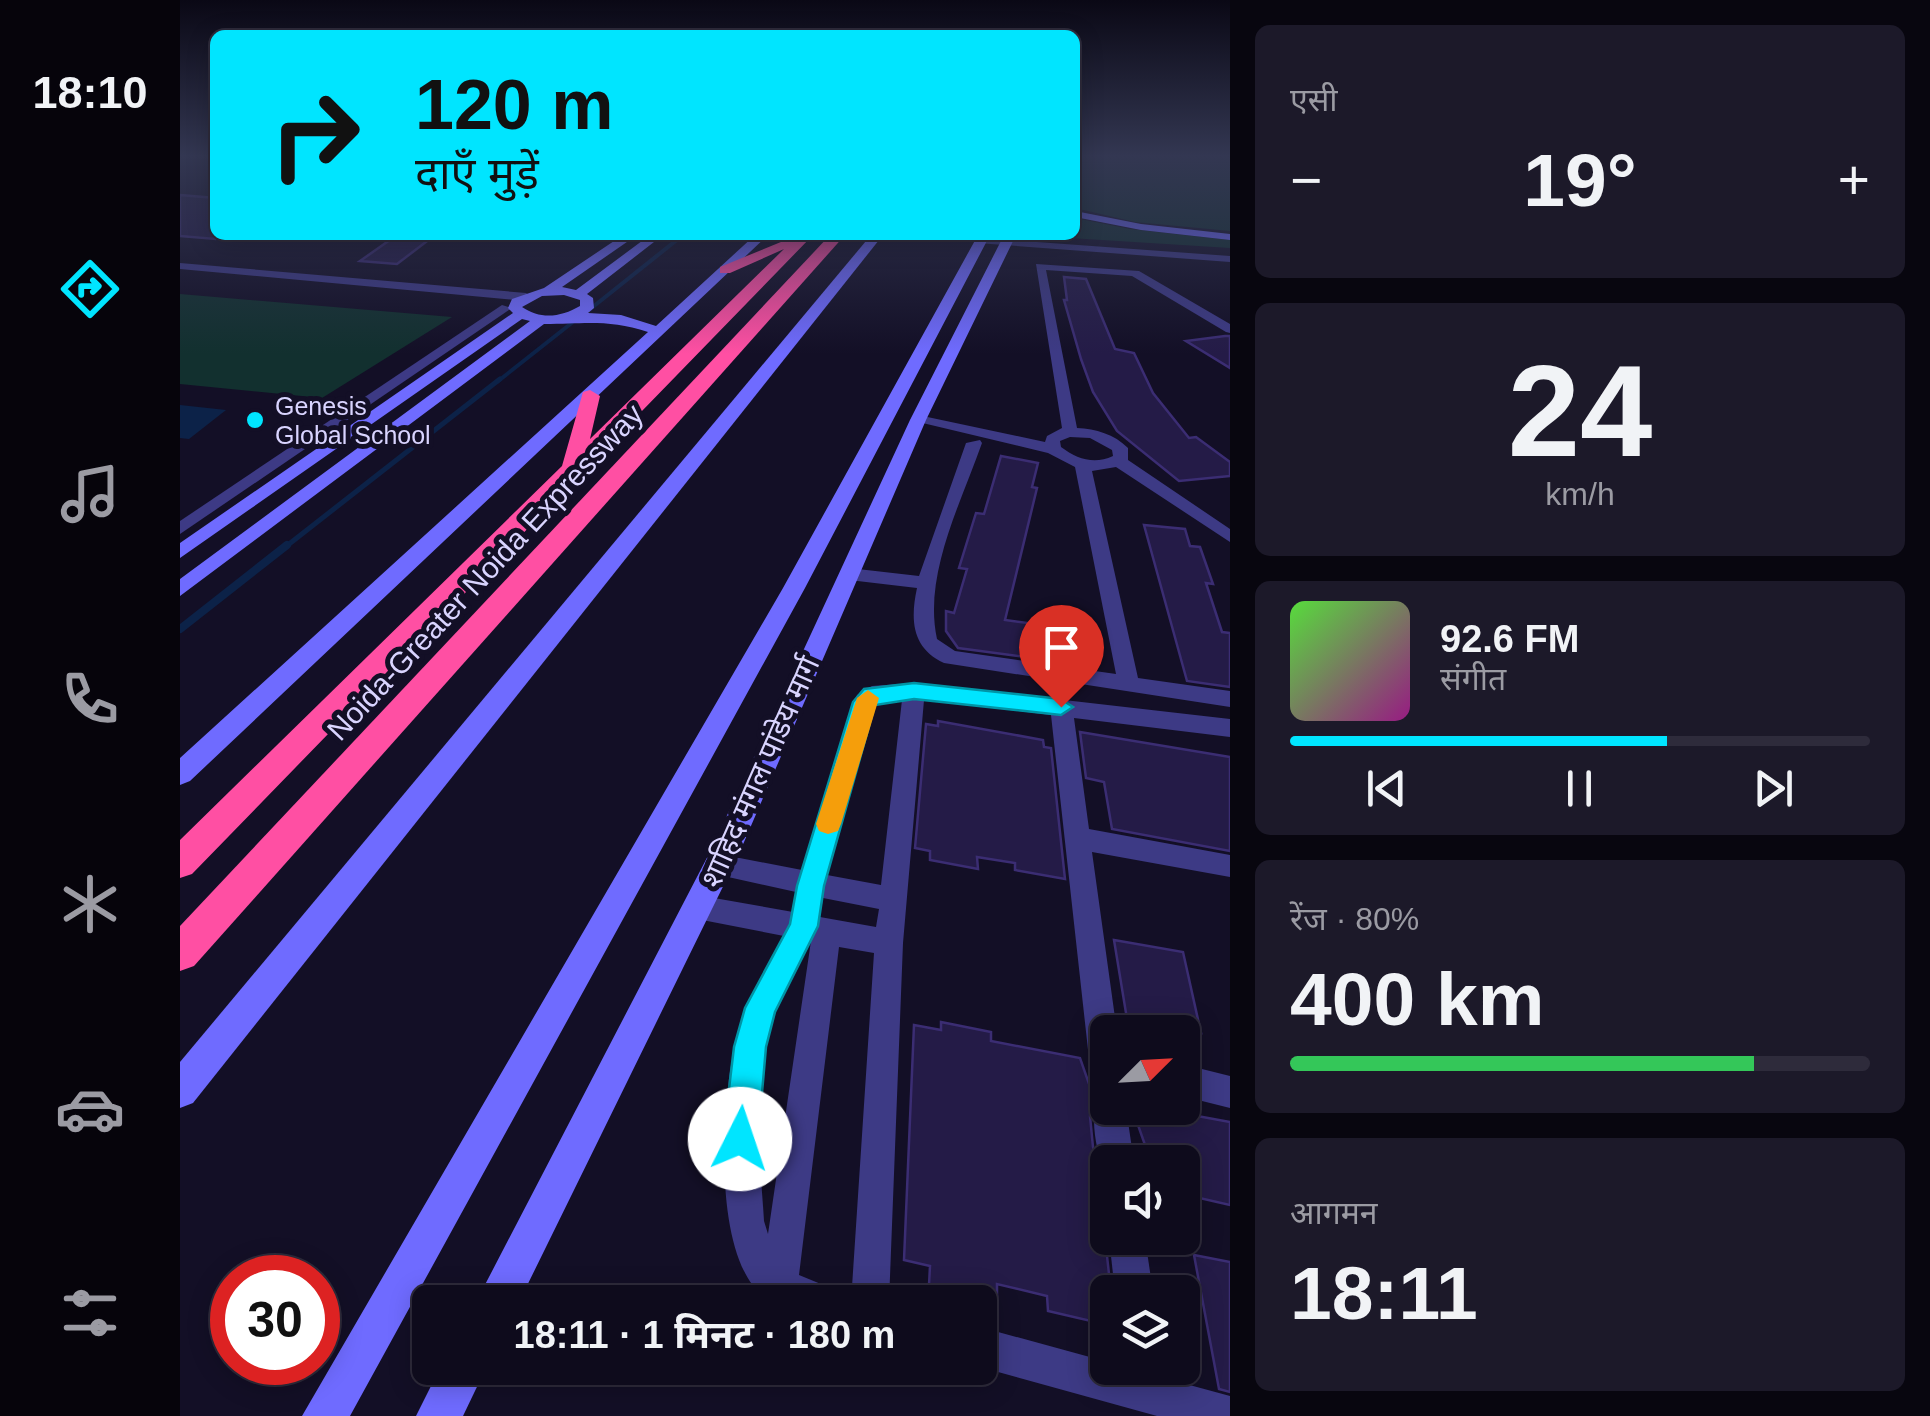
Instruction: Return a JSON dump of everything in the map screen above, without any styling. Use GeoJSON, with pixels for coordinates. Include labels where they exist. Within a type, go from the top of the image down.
{"type":"FeatureCollection","features":[{"type":"Feature","properties":{"kind":"highway"},"geometry":{"type":"LineString","coordinates":[[725,270],[793,240]]}},
{"type":"Feature","properties":{"kind":"highway","name":"Noida-Greater Noida Expressway"},"geometry":{"type":"LineString","coordinates":[[180,864],[799,240]]}},
{"type":"Feature","properties":{"kind":"highway","name":"Noida-Greater Noida Expressway"},"geometry":{"type":"LineString","coordinates":[[180,953],[833,240]]}},
{"type":"Feature","properties":{"kind":"highway"},"geometry":{"type":"LineString","coordinates":[[571,472],[590,396]]}},
{"type":"Feature","properties":{"kind":"street"},"geometry":{"type":"LineString","coordinates":[[1116,222],[1230,237]]}},
{"type":"Feature","properties":{"kind":"street"},"geometry":{"type":"LineString","coordinates":[[180,529],[624,240]]}},
{"type":"Feature","properties":{"kind":"street"},"geometry":{"type":"LineString","coordinates":[[571,316],[581,312],[584,298],[651,240]]}},
{"type":"Feature","properties":{"kind":"street"},"geometry":{"type":"LineString","coordinates":[[180,774],[757,240]]}},
{"type":"Feature","properties":{"kind":"street"},"geometry":{"type":"LineString","coordinates":[[180,1090],[873,240]]}},
{"type":"Feature","properties":{"kind":"street"},"geometry":{"type":"LineString","coordinates":[[324,1416],[995,240]]}},
{"type":"Feature","properties":{"kind":"street","name":"शाहिद मंगल पांडेय मार्ग"},"geometry":{"type":"LineString","coordinates":[[505,1285],[719,865],[996,240]]}},
{"type":"Feature","properties":{"kind":"street"},"geometry":{"type":"LineString","coordinates":[[1008,240],[1230,259]]}},
{"type":"Feature","properties":{"kind":"street"},"geometry":{"type":"LineString","coordinates":[[180,266],[517,307],[542,320]]}},
{"type":"Feature","properties":{"kind":"street"},"geometry":{"type":"LineString","coordinates":[[1230,329],[1136,272],[1040,266],[1064,458],[1083,464],[1118,462],[1230,537]]}},
{"type":"Feature","properties":{"kind":"street"},"geometry":{"type":"LineString","coordinates":[[180,278],[517,307]]}},
{"type":"Feature","properties":{"kind":"street"},"geometry":{"type":"LineString","coordinates":[[548,291],[643,315],[676,315]]}},
{"type":"Feature","properties":{"kind":"street"},"geometry":{"type":"LineString","coordinates":[[180,552],[517,307]]}},
{"type":"Feature","properties":{"kind":"street"},"geometry":{"type":"LineString","coordinates":[[180,589],[542,320],[571,316],[620,318],[658,331]]}},
{"type":"Feature","properties":{"kind":"street"},"geometry":{"type":"LineString","coordinates":[[921,413],[984,434],[1060,439],[1089,433],[1115,443],[1122,453],[1118,462]]}},
{"type":"Feature","properties":{"kind":"street"},"geometry":{"type":"LineString","coordinates":[[984,434],[925,583],[925,636],[951,658],[1230,699]]}},
{"type":"Feature","properties":{"kind":"street"},"geometry":{"type":"LineString","coordinates":[[1083,464],[1129,686]]}},
{"type":"Feature","properties":{"kind":"street"},"geometry":{"type":"LineString","coordinates":[[849,574],[925,583]]}},
{"type":"Feature","properties":{"kind":"street"},"geometry":{"type":"LineString","coordinates":[[871,1285],[888,943],[914,691]]}},
{"type":"Feature","properties":{"kind":"street"},"geometry":{"type":"LineString","coordinates":[[779,1285],[815,929],[810,886],[864,702],[872,694],[914,691],[1230,728]]}},
{"type":"Feature","properties":{"kind":"street"},"geometry":{"type":"LineString","coordinates":[[1061,707],[1099,1015]]}},
{"type":"Feature","properties":{"kind":"street"},"geometry":{"type":"LineString","coordinates":[[1076,838],[1230,866]]}},
{"type":"Feature","properties":{"kind":"street"},"geometry":{"type":"LineString","coordinates":[[719,865],[894,900]]}},
{"type":"Feature","properties":{"kind":"street"},"geometry":{"type":"LineString","coordinates":[[698,908],[888,943]]}},
{"type":"Feature","properties":{"kind":"street"},"geometry":{"type":"LineString","coordinates":[[778,1285],[760,1267],[752,1245],[740,1163],[740,1114],[750,1047],[761,1008],[815,929]]}},
{"type":"Feature","properties":{"kind":"street"},"geometry":{"type":"LineString","coordinates":[[1200,1084],[1230,1092]]}},
{"type":"Feature","properties":{"kind":"street"},"geometry":{"type":"LineString","coordinates":[[997,1350],[1090,1370]]}},
{"type":"Feature","properties":{"kind":"street"},"geometry":{"type":"LineString","coordinates":[[439,1416],[455,1385]]}},
{"type":"Feature","properties":{"kind":"street"},"geometry":{"type":"LineString","coordinates":[[1156,1385],[1230,1416]]}},
{"type":"Feature","properties":{"kind":"green space"},"geometry":{"type":"Polygon","coordinates":[[[1080,222],[1230,240],[1230,248],[1080,239],[1080,222]]]}},
{"type":"Feature","properties":{"kind":"green space"},"geometry":{"type":"Polygon","coordinates":[[[1136,222],[1230,222],[1230,231],[1136,222]]]}},
{"type":"Feature","properties":{"kind":"green space"},"geometry":{"type":"Polygon","coordinates":[[[180,294],[452,317],[322,398],[180,384],[180,294]]]}},
{"type":"Feature","properties":{"kind":"water"},"geometry":{"type":"Polygon","coordinates":[[[180,405],[226,410],[189,439],[180,438],[180,405]]]}},
{"type":"Feature","properties":{"kind":"building"},"geometry":{"type":"Polygon","coordinates":[[[180,222],[210,222],[210,239],[180,236],[180,222]]]}},
{"type":"Feature","properties":{"kind":"building"},"geometry":{"type":"Polygon","coordinates":[[[390,240],[428,240],[397,264],[360,261],[390,240]]]}},
{"type":"Feature","properties":{"kind":"building"},"geometry":{"type":"Polygon","coordinates":[[[1064,277],[1086,279],[1115,349],[1134,353],[1153,393],[1189,438],[1196,437],[1230,462],[1230,476],[1179,481],[1117,431],[1093,392],[1081,359],[1064,300],[1064,277]]]}},
{"type":"Feature","properties":{"kind":"building"},"geometry":{"type":"Polygon","coordinates":[[[1225,336],[1230,336],[1230,368],[1186,341],[1225,336]]]}},
{"type":"Feature","properties":{"kind":"building"},"geometry":{"type":"Polygon","coordinates":[[[1001,456],[1038,463],[1032,487],[1037,488],[1005,620],[1089,631],[1094,666],[958,648],[946,631],[946,611],[954,613],[967,569],[959,568],[976,513],[984,514],[1001,456]]]}},
{"type":"Feature","properties":{"kind":"building"},"geometry":{"type":"Polygon","coordinates":[[[1144,525],[1185,529],[1190,546],[1200,547],[1213,584],[1206,583],[1222,632],[1230,633],[1230,687],[1187,681],[1144,525]]]}},
{"type":"Feature","properties":{"kind":"building"},"geometry":{"type":"Polygon","coordinates":[[[938,721],[1043,740],[1044,747],[1051,748],[1065,879],[1015,870],[1015,863],[977,857],[978,869],[930,860],[930,851],[915,848],[926,724],[938,726],[938,721]]]}},
{"type":"Feature","properties":{"kind":"building"},"geometry":{"type":"Polygon","coordinates":[[[1080,732],[1230,757],[1230,851],[1112,829],[1104,782],[1086,778],[1080,732]]]}},
{"type":"Feature","properties":{"kind":"building"},"geometry":{"type":"Polygon","coordinates":[[[1114,940],[1183,952],[1197,1015],[1126,1015],[1114,940]]]}},
{"type":"Feature","properties":{"kind":"building"},"geometry":{"type":"Polygon","coordinates":[[[941,1022],[991,1032],[991,1041],[1080,1058],[1090,1087],[1090,1255],[1107,1255],[1109,1275],[1090,1275],[1090,1321],[1048,1311],[1047,1296],[997,1284],[929,1285],[930,1266],[904,1260],[914,1025],[941,1030],[941,1022]]]}},
{"type":"Feature","properties":{"kind":"building"},"geometry":{"type":"Polygon","coordinates":[[[1200,1116],[1230,1122],[1230,1205],[1200,1198],[1200,1145],[1145,1145],[1138,1125],[1200,1125],[1200,1116]]]}},
{"type":"Feature","properties":{"kind":"building"},"geometry":{"type":"Polygon","coordinates":[[[1194,1255],[1230,1262],[1230,1392],[1219,1389],[1194,1255]]]}},
{"type":"Feature","properties":{"kind":"waterway"},"geometry":{"type":"LineString","coordinates":[[589,310],[677,240]]}},
{"type":"Feature","properties":{"kind":"waterway"},"geometry":{"type":"LineString","coordinates":[[497,382],[578,318]]}},
{"type":"Feature","properties":{"kind":"waterway"},"geometry":{"type":"LineString","coordinates":[[284,548],[500,379]]}},
{"type":"Feature","properties":{"kind":"waterway"},"geometry":{"type":"LineString","coordinates":[[180,629],[287,545]]}},
{"type":"Feature","properties":{"kind":"slow traffic"},"geometry":{"type":"LineString","coordinates":[[828,824],[860,713],[868,698]]}},
{"type":"Feature","properties":{"kind":"place","name":"Genesis Global School"},"geometry":{"type":"Point","coordinates":[255,420]}},
{"type":"Feature","properties":{"kind":"route"},"geometry":{"type":"LineString","coordinates":[[740,1139],[750,1047],[761,1008],[804,926],[810,886],[864,702],[872,694],[914,691],[1061,707]]}}]}
